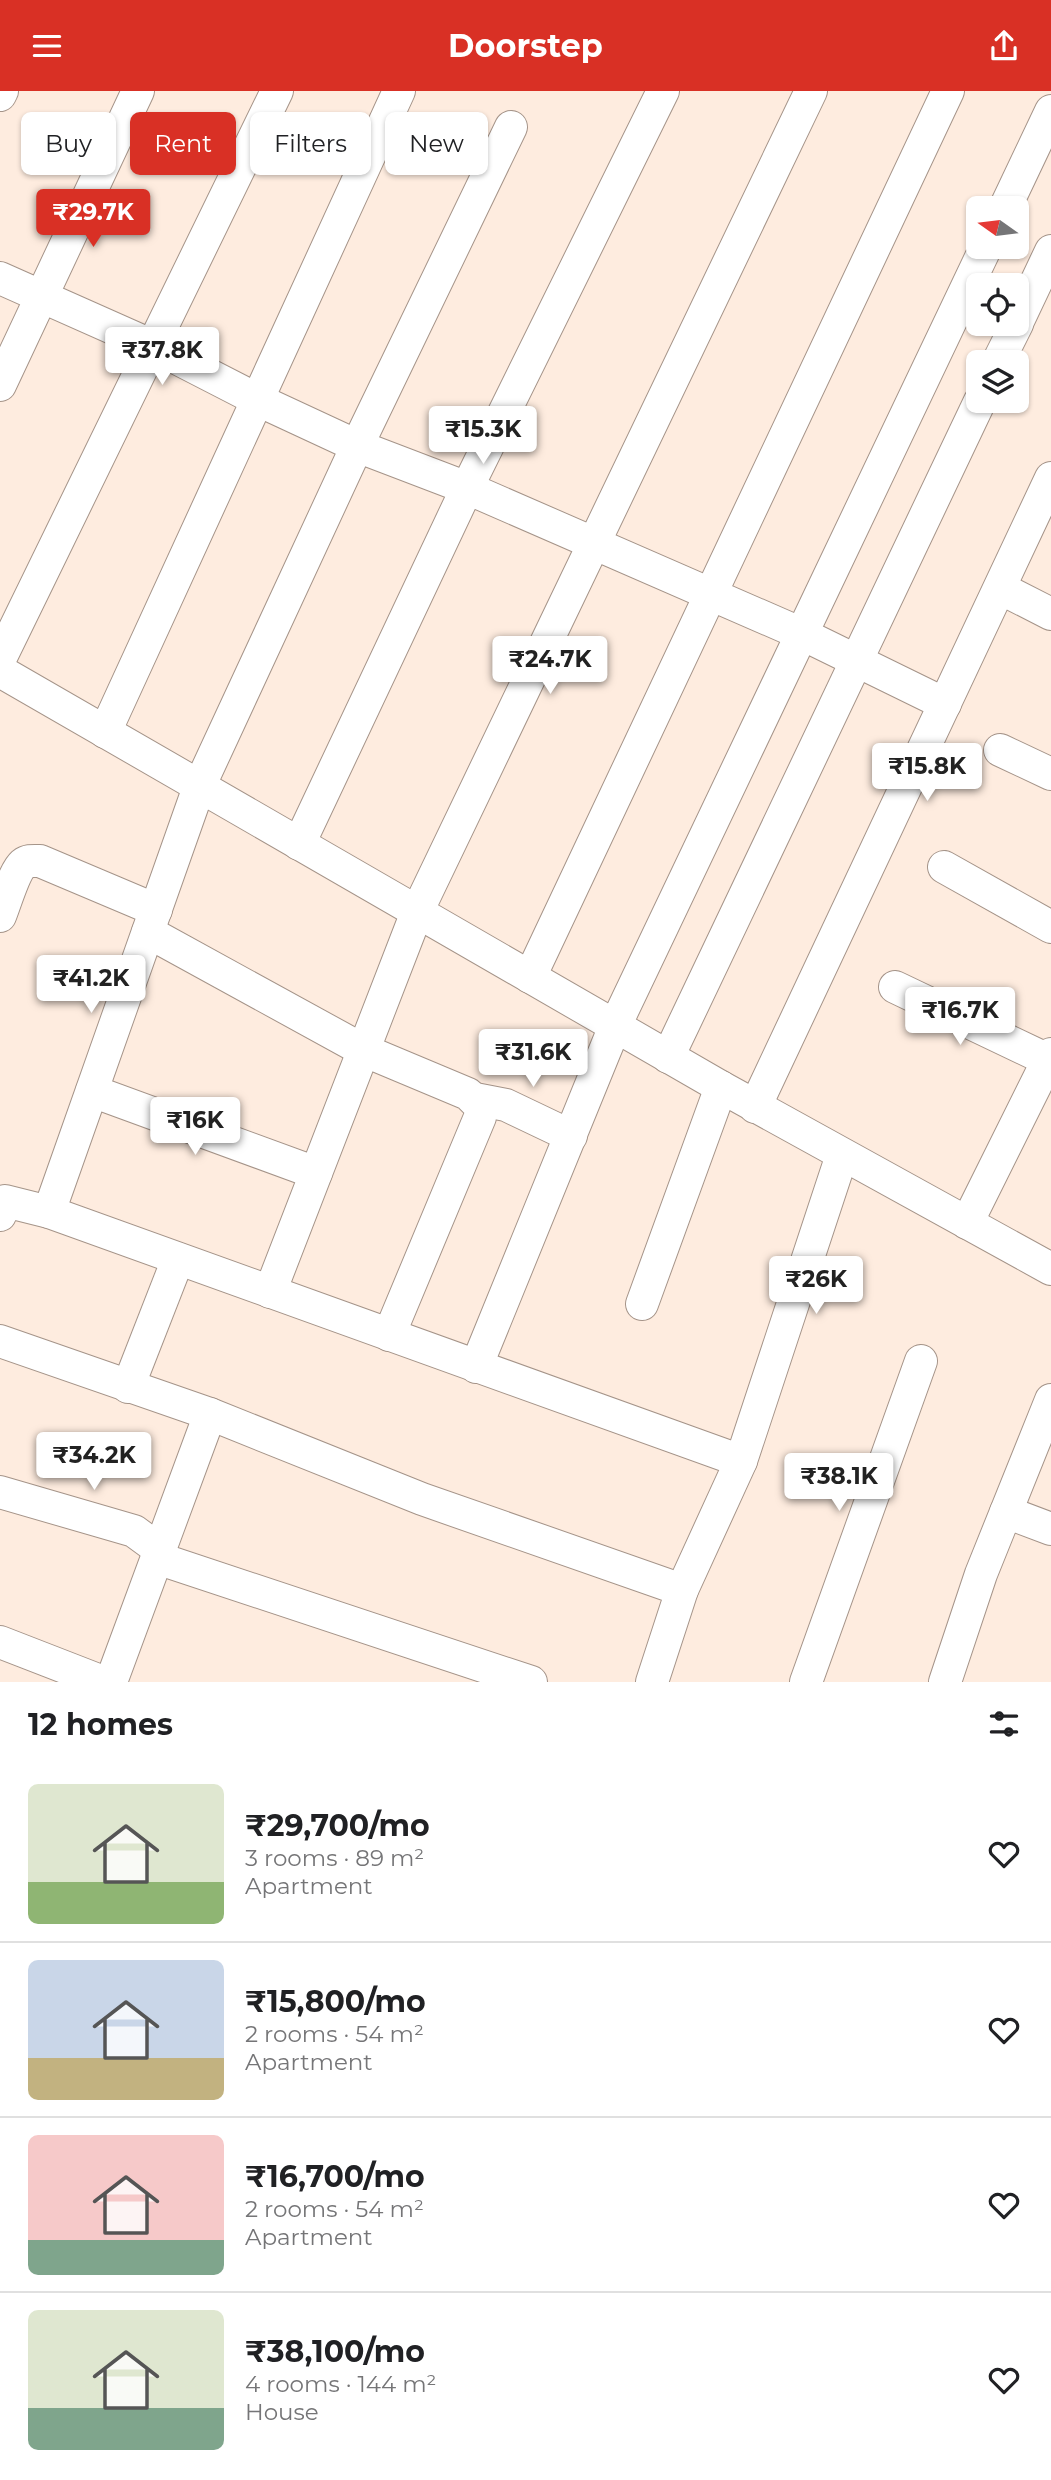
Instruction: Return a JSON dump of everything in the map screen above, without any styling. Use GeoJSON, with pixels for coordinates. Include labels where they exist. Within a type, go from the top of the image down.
{"type":"FeatureCollection","features":[{"type":"Feature","properties":{"kind":"street"},"geometry":{"type":"LineString","coordinates":[[0,385],[138,91]]}},
{"type":"Feature","properties":{"kind":"street"},"geometry":{"type":"LineString","coordinates":[[0,659],[277,91]]}},
{"type":"Feature","properties":{"kind":"street"},"geometry":{"type":"LineString","coordinates":[[105,732],[399,91]]}},
{"type":"Feature","properties":{"kind":"street"},"geometry":{"type":"LineString","coordinates":[[299,845],[467,488],[663,91]]}},
{"type":"Feature","properties":{"kind":"street"},"geometry":{"type":"LineString","coordinates":[[270,1292],[416,912],[811,91]]}},
{"type":"Feature","properties":{"kind":"street"},"geometry":{"type":"LineString","coordinates":[[530,977],[948,91]]}},
{"type":"Feature","properties":{"kind":"street"},"geometry":{"type":"LineString","coordinates":[[1011,196],[1051,111]]}},
{"type":"Feature","properties":{"kind":"street"},"geometry":{"type":"LineString","coordinates":[[49,1212],[199,787],[357,446],[511,127]]}},
{"type":"Feature","properties":{"kind":"street"},"geometry":{"type":"LineString","coordinates":[[1029,298],[1051,251]]}},
{"type":"Feature","properties":{"kind":"street"},"geometry":{"type":"LineString","coordinates":[[477,1367],[615,1026],[980,259]]}},
{"type":"Feature","properties":{"kind":"street"},"geometry":{"type":"LineString","coordinates":[[0,278],[153,346],[258,400],[357,446],[467,488],[802,634],[945,704]]}},
{"type":"Feature","properties":{"kind":"street"},"geometry":{"type":"LineString","coordinates":[[668,1057],[974,413]]}},
{"type":"Feature","properties":{"kind":"street"},"geometry":{"type":"LineString","coordinates":[[755,1107],[1051,478]]}},
{"type":"Feature","properties":{"kind":"street"},"geometry":{"type":"LineString","coordinates":[[999,588],[1051,614]]}},
{"type":"Feature","properties":{"kind":"street"},"geometry":{"type":"LineString","coordinates":[[0,671],[755,1107],[1051,1269]]}},
{"type":"Feature","properties":{"kind":"street"},"geometry":{"type":"LineString","coordinates":[[1000,750],[1051,774]]}},
{"type":"Feature","properties":{"kind":"street"},"geometry":{"type":"LineString","coordinates":[[0,916],[24,863],[40,861],[152,921],[363,1049],[475,1099],[481,1107],[480,1117],[389,1335]]}},
{"type":"Feature","properties":{"kind":"street"},"geometry":{"type":"LineString","coordinates":[[944,867],[1051,927]]}},
{"type":"Feature","properties":{"kind":"street"},"geometry":{"type":"LineString","coordinates":[[895,987],[1050,1057],[967,1223]]}},
{"type":"Feature","properties":{"kind":"street"},"geometry":{"type":"LineString","coordinates":[[642,1304],[721,1087]]}},
{"type":"Feature","properties":{"kind":"street"},"geometry":{"type":"LineString","coordinates":[[92,1091],[316,1173]]}},
{"type":"Feature","properties":{"kind":"street"},"geometry":{"type":"LineString","coordinates":[[475,1099],[506,1105],[570,1136]]}},
{"type":"Feature","properties":{"kind":"street"},"geometry":{"type":"LineString","coordinates":[[652,1682],[682,1590],[741,1461],[842,1155]]}},
{"type":"Feature","properties":{"kind":"street"},"geometry":{"type":"LineString","coordinates":[[2,1205],[49,1212],[741,1461]]}},
{"type":"Feature","properties":{"kind":"street"},"geometry":{"type":"LineString","coordinates":[[128,1387],[178,1259]]}},
{"type":"Feature","properties":{"kind":"street"},"geometry":{"type":"LineString","coordinates":[[1,1345],[210,1414],[422,1499],[682,1590]]}},
{"type":"Feature","properties":{"kind":"street"},"geometry":{"type":"LineString","coordinates":[[806,1682],[921,1361]]}},
{"type":"Feature","properties":{"kind":"street"},"geometry":{"type":"LineString","coordinates":[[945,1682],[981,1574],[1051,1400]]}},
{"type":"Feature","properties":{"kind":"street"},"geometry":{"type":"LineString","coordinates":[[111,1682],[210,1414]]}},
{"type":"Feature","properties":{"kind":"street"},"geometry":{"type":"LineString","coordinates":[[0,1492],[134,1531],[158,1554],[531,1682]]}},
{"type":"Feature","properties":{"kind":"street"},"geometry":{"type":"LineString","coordinates":[[1006,1513],[1051,1529]]}},
{"type":"Feature","properties":{"kind":"street"},"geometry":{"type":"LineString","coordinates":[[0,1642],[103,1682]]}}]}
